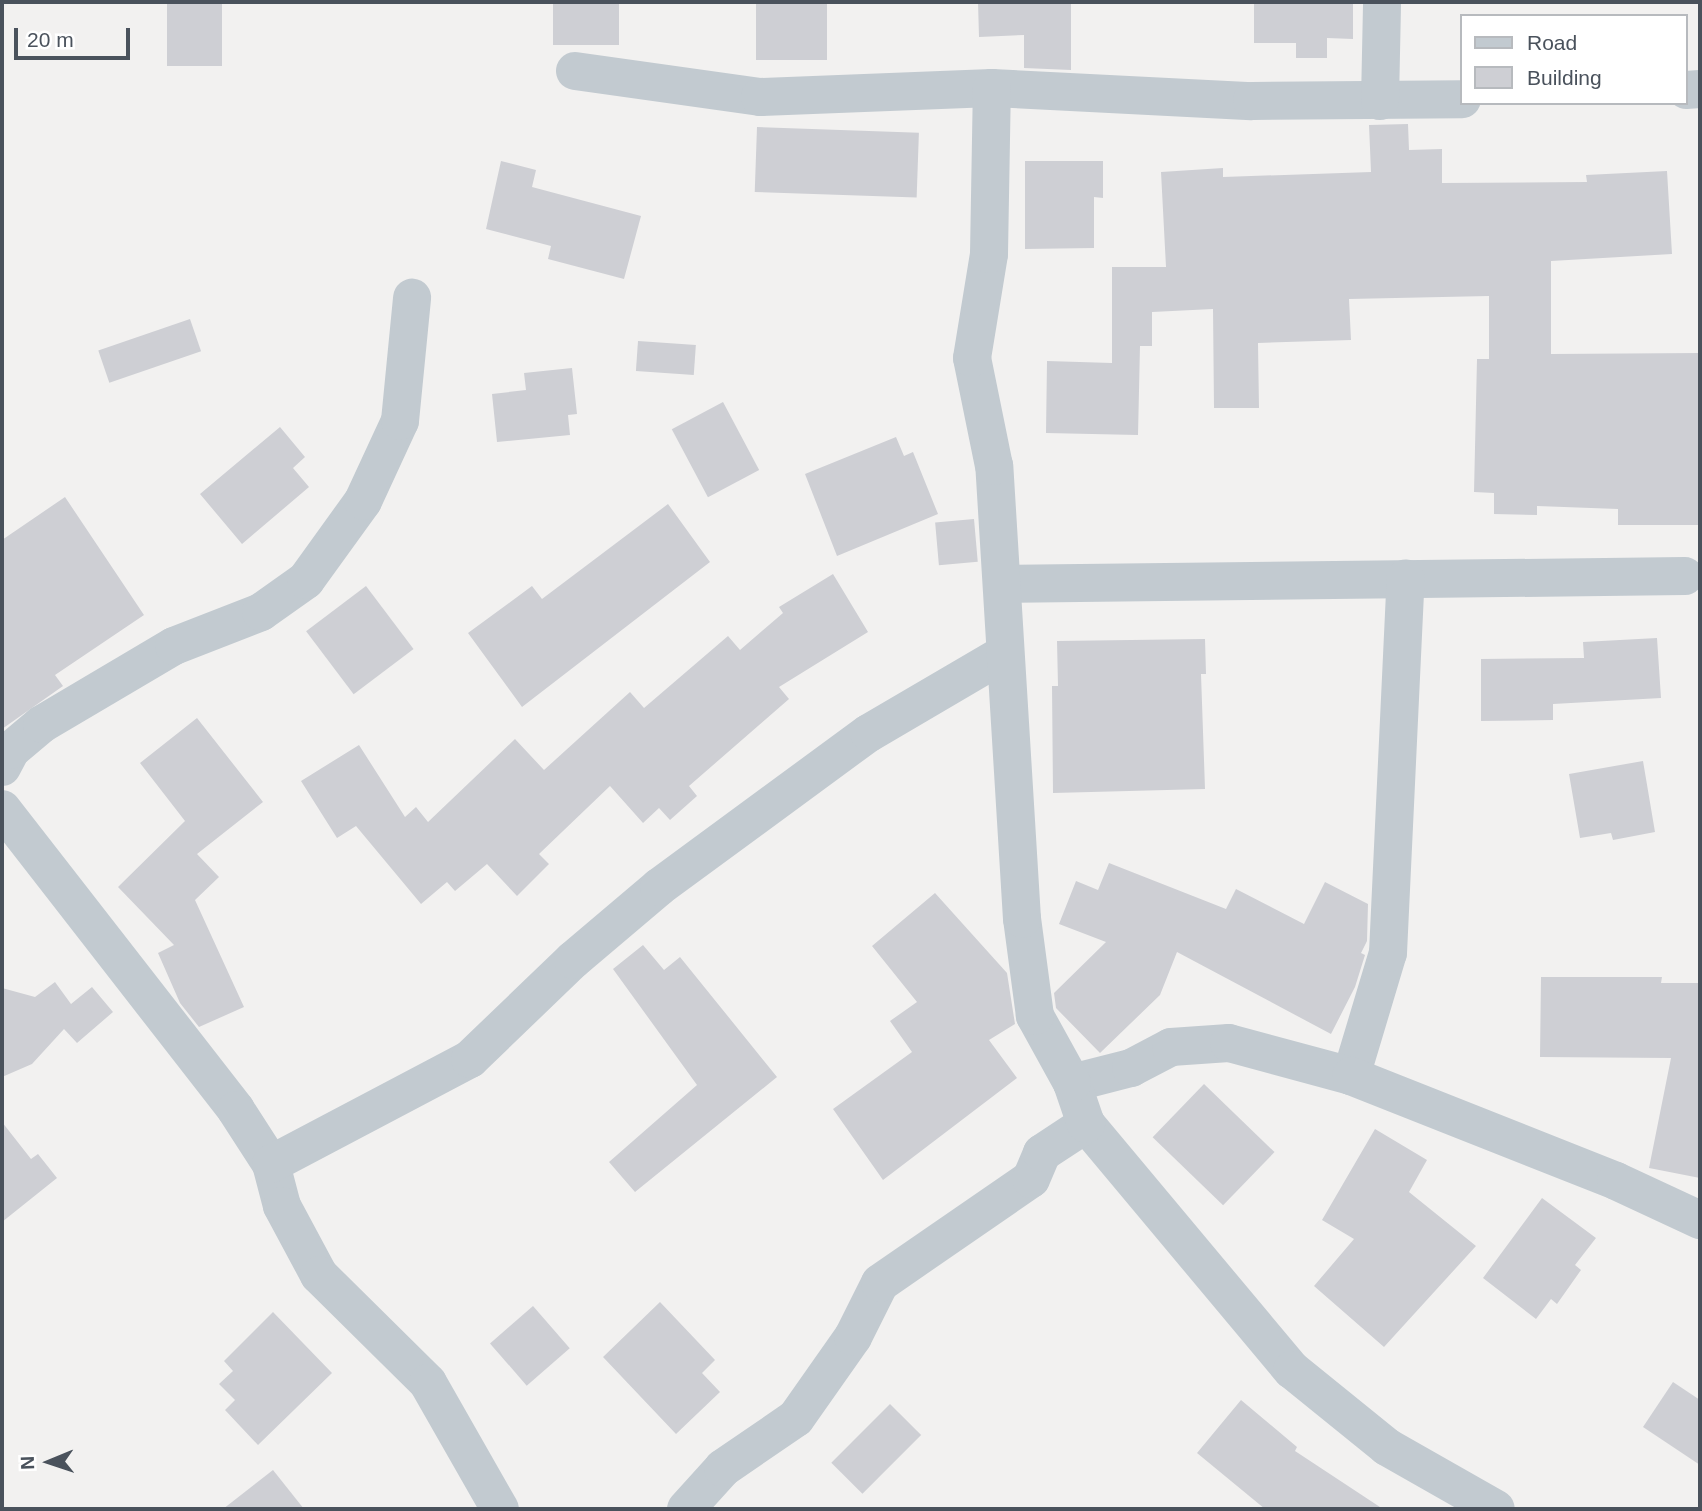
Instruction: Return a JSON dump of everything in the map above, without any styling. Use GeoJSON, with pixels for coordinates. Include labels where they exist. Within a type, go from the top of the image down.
{"type":"FeatureCollection","features":[{"type":"Feature","properties":{"kind":"street"},"geometry":{"type":"LineString","coordinates":[[1380,101],[1382,2]]}},
{"type":"Feature","properties":{"kind":"street"},"geometry":{"type":"LineString","coordinates":[[575,71],[760,97],[992,88],[1252,101],[1460,99]]}},
{"type":"Feature","properties":{"kind":"street"},"geometry":{"type":"LineString","coordinates":[[992,88],[989,254],[972,358],[994,466],[1002,584],[1002,655],[1029,981],[1035,1016],[1072,1083],[1086,1124],[1292,1370],[1387,1447],[1496,1509]]}},
{"type":"Feature","properties":{"kind":"street"},"geometry":{"type":"LineString","coordinates":[[2,767],[11,750],[43,724],[174,646],[261,612],[306,580],[363,501],[400,421],[412,298]]}},
{"type":"Feature","properties":{"kind":"street"},"geometry":{"type":"LineString","coordinates":[[1002,584],[1685,576]]}},
{"type":"Feature","properties":{"kind":"street"},"geometry":{"type":"LineString","coordinates":[[1351,1076],[1388,953],[1406,578]]}},
{"type":"Feature","properties":{"kind":"street"},"geometry":{"type":"LineString","coordinates":[[271,1164],[470,1059],[573,960],[659,887],[869,733],[1002,655]]}},
{"type":"Feature","properties":{"kind":"street"},"geometry":{"type":"LineString","coordinates":[[2,809],[236,1110],[271,1164],[282,1206],[319,1275],[428,1382],[500,1509]]}},
{"type":"Feature","properties":{"kind":"street"},"geometry":{"type":"LineString","coordinates":[[1072,1083],[1131,1068],[1171,1047],[1229,1043],[1351,1076],[1616,1181],[1700,1220]]}},
{"type":"Feature","properties":{"kind":"street"},"geometry":{"type":"LineString","coordinates":[[686,1509],[723,1468],[796,1418],[853,1337],[880,1283],[1031,1179],[1041,1153],[1086,1124]]}},
{"type":"Feature","properties":{"kind":"building"},"geometry":{"type":"Polygon","coordinates":[[[167,2],[222,2],[222,66],[167,66],[167,2]]]}},
{"type":"Feature","properties":{"kind":"building"},"geometry":{"type":"Polygon","coordinates":[[[553,2],[619,2],[619,45],[553,45],[553,2]]]}},
{"type":"Feature","properties":{"kind":"building"},"geometry":{"type":"Polygon","coordinates":[[[756,2],[827,2],[827,60],[756,60],[756,2]]]}},
{"type":"Feature","properties":{"kind":"building"},"geometry":{"type":"Polygon","coordinates":[[[978,2],[1071,2],[1071,70],[1024,68],[1024,35],[979,37],[978,2]]]}},
{"type":"Feature","properties":{"kind":"building"},"geometry":{"type":"Polygon","coordinates":[[[1254,2],[1353,2],[1353,39],[1327,38],[1327,58],[1296,58],[1296,43],[1254,43],[1254,2]]]}},
{"type":"Feature","properties":{"kind":"building"},"geometry":{"type":"Polygon","coordinates":[[[1408,124],[1409,150],[1442,149],[1442,183],[1587,182],[1586,175],[1667,171],[1672,254],[1551,261],[1551,354],[1700,353],[1700,525],[1618,525],[1618,509],[1537,506],[1537,515],[1494,514],[1494,493],[1474,492],[1477,359],[1489,359],[1489,296],[1349,299],[1351,340],[1258,343],[1259,408],[1214,408],[1213,309],[1152,312],[1152,346],[1140,346],[1138,435],[1046,433],[1047,361],[1112,363],[1112,267],[1166,267],[1161,172],[1223,168],[1223,177],[1371,172],[1369,125],[1408,124]]]}},
{"type":"Feature","properties":{"kind":"building"},"geometry":{"type":"Polygon","coordinates":[[[757,127],[919,133],[917,198],[755,192],[757,127]]]}},
{"type":"Feature","properties":{"kind":"building"},"geometry":{"type":"Polygon","coordinates":[[[501,161],[536,170],[532,187],[641,216],[624,279],[548,259],[551,246],[486,229],[501,161]]]}},
{"type":"Feature","properties":{"kind":"building"},"geometry":{"type":"Polygon","coordinates":[[[1025,161],[1103,161],[1103,198],[1094,197],[1094,248],[1025,249],[1025,161]]]}},
{"type":"Feature","properties":{"kind":"building"},"geometry":{"type":"Polygon","coordinates":[[[190,319],[201,351],[109,383],[98,351],[190,319]]]}},
{"type":"Feature","properties":{"kind":"building"},"geometry":{"type":"Polygon","coordinates":[[[638,341],[696,345],[694,375],[636,371],[638,341]]]}},
{"type":"Feature","properties":{"kind":"building"},"geometry":{"type":"Polygon","coordinates":[[[572,368],[577,414],[568,415],[570,435],[497,442],[492,394],[526,390],[524,373],[572,368]]]}},
{"type":"Feature","properties":{"kind":"building"},"geometry":{"type":"Polygon","coordinates":[[[723,402],[759,470],[708,497],[672,429],[723,402]]]}},
{"type":"Feature","properties":{"kind":"building"},"geometry":{"type":"Polygon","coordinates":[[[280,427],[305,457],[293,468],[309,487],[242,544],[200,494],[280,427]]]}},
{"type":"Feature","properties":{"kind":"building"},"geometry":{"type":"Polygon","coordinates":[[[896,437],[904,456],[913,452],[938,514],[837,556],[805,474],[896,437]]]}},
{"type":"Feature","properties":{"kind":"building"},"geometry":{"type":"Polygon","coordinates":[[[65,497],[144,615],[55,675],[63,686],[2,729],[2,540],[65,497]]]}},
{"type":"Feature","properties":{"kind":"building"},"geometry":{"type":"Polygon","coordinates":[[[668,504],[710,562],[522,707],[468,633],[532,586],[542,599],[668,504]]]}},
{"type":"Feature","properties":{"kind":"building"},"geometry":{"type":"Polygon","coordinates":[[[974,519],[978,562],[939,565],[935,522],[974,519]]]}},
{"type":"Feature","properties":{"kind":"building"},"geometry":{"type":"Polygon","coordinates":[[[833,574],[868,632],[779,687],[789,699],[689,786],[697,796],[670,820],[659,808],[643,823],[610,786],[539,854],[549,864],[517,896],[487,864],[455,891],[447,882],[421,904],[356,826],[337,838],[301,781],[359,745],[405,817],[416,807],[428,822],[515,739],[544,770],[630,692],[644,708],[728,636],[740,650],[783,613],[779,607],[833,574]]]}},
{"type":"Feature","properties":{"kind":"building"},"geometry":{"type":"Polygon","coordinates":[[[366,586],[414,649],[354,694],[306,631],[366,586]]]}},
{"type":"Feature","properties":{"kind":"building"},"geometry":{"type":"Polygon","coordinates":[[[1657,638],[1661,698],[1553,704],[1553,720],[1481,721],[1481,659],[1584,658],[1583,642],[1657,638]]]}},
{"type":"Feature","properties":{"kind":"building"},"geometry":{"type":"Polygon","coordinates":[[[1205,639],[1206,674],[1201,674],[1205,789],[1053,793],[1052,686],[1058,686],[1057,641],[1205,639]]]}},
{"type":"Feature","properties":{"kind":"building"},"geometry":{"type":"Polygon","coordinates":[[[197,718],[263,802],[197,854],[219,877],[195,900],[244,1007],[199,1027],[180,1003],[158,953],[174,945],[118,887],[185,821],[140,763],[197,718]]]}},
{"type":"Feature","properties":{"kind":"building"},"geometry":{"type":"Polygon","coordinates":[[[1643,761],[1655,832],[1613,840],[1611,833],[1580,838],[1569,774],[1643,761]]]}},
{"type":"Feature","properties":{"kind":"building"},"geometry":{"type":"Polygon","coordinates":[[[1109,863],[1226,909],[1236,889],[1304,924],[1325,882],[1368,904],[1367,941],[1361,953],[1365,955],[1355,987],[1331,1034],[1177,952],[1160,995],[1100,1053],[1056,1008],[1054,993],[1106,942],[1059,924],[1076,881],[1098,890],[1109,863]]]}},
{"type":"Feature","properties":{"kind":"building"},"geometry":{"type":"Polygon","coordinates":[[[935,893],[1007,973],[1015,1024],[989,1040],[1017,1078],[883,1180],[833,1109],[912,1052],[890,1021],[917,1002],[872,946],[935,893]]]}},
{"type":"Feature","properties":{"kind":"building"},"geometry":{"type":"Polygon","coordinates":[[[643,945],[664,970],[680,957],[777,1077],[635,1192],[609,1162],[697,1085],[613,969],[643,945]]]}},
{"type":"Feature","properties":{"kind":"building"},"geometry":{"type":"Polygon","coordinates":[[[1541,977],[1662,977],[1661,983],[1700,983],[1700,1178],[1649,1168],[1671,1058],[1540,1057],[1541,977]]]}},
{"type":"Feature","properties":{"kind":"building"},"geometry":{"type":"Polygon","coordinates":[[[55,982],[71,1004],[92,987],[113,1012],[77,1043],[64,1029],[32,1064],[2,1077],[2,988],[35,997],[55,982]]]}},
{"type":"Feature","properties":{"kind":"building"},"geometry":{"type":"Polygon","coordinates":[[[1204,1084],[1274,1152],[1223,1205],[1153,1137],[1204,1084]]]}},
{"type":"Feature","properties":{"kind":"building"},"geometry":{"type":"Polygon","coordinates":[[[2,1122],[31,1159],[38,1154],[57,1178],[2,1222],[2,1122]]]}},
{"type":"Feature","properties":{"kind":"building"},"geometry":{"type":"Polygon","coordinates":[[[1375,1129],[1427,1160],[1409,1192],[1476,1246],[1384,1347],[1314,1286],[1354,1239],[1322,1220],[1375,1129]]]}},
{"type":"Feature","properties":{"kind":"building"},"geometry":{"type":"Polygon","coordinates":[[[1542,1198],[1596,1238],[1575,1265],[1581,1270],[1557,1304],[1551,1299],[1536,1319],[1483,1278],[1542,1198]]]}},
{"type":"Feature","properties":{"kind":"building"},"geometry":{"type":"Polygon","coordinates":[[[660,1302],[715,1360],[702,1373],[720,1392],[676,1434],[603,1357],[660,1302]]]}},
{"type":"Feature","properties":{"kind":"building"},"geometry":{"type":"Polygon","coordinates":[[[533,1306],[570,1348],[527,1386],[490,1343],[533,1306]]]}},
{"type":"Feature","properties":{"kind":"building"},"geometry":{"type":"Polygon","coordinates":[[[273,1312],[332,1373],[258,1445],[225,1410],[235,1400],[219,1384],[233,1371],[224,1361],[273,1312]]]}},
{"type":"Feature","properties":{"kind":"building"},"geometry":{"type":"Polygon","coordinates":[[[1673,1382],[1700,1400],[1700,1465],[1643,1427],[1673,1382]]]}},
{"type":"Feature","properties":{"kind":"building"},"geometry":{"type":"Polygon","coordinates":[[[1241,1400],[1297,1447],[1295,1451],[1383,1509],[1265,1509],[1197,1453],[1241,1400]]]}},
{"type":"Feature","properties":{"kind":"building"},"geometry":{"type":"Polygon","coordinates":[[[890,1404],[921,1435],[862,1494],[831,1463],[890,1404]]]}},
{"type":"Feature","properties":{"kind":"building"},"geometry":{"type":"Polygon","coordinates":[[[273,1470],[304,1509],[223,1509],[273,1470]]]}}]}
